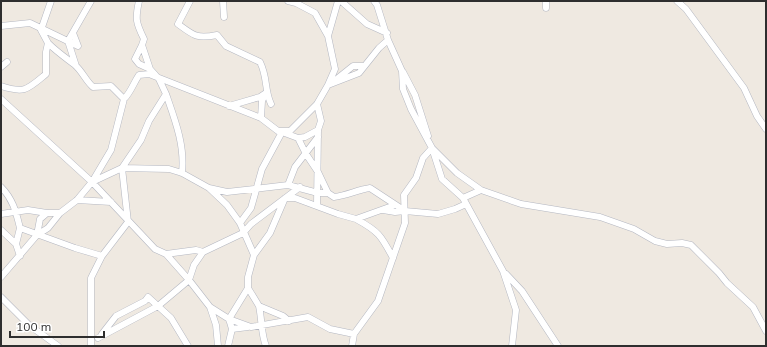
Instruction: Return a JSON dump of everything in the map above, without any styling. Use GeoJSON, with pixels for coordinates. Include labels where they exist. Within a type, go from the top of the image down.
{"type":"FeatureCollection","features":[{"type":"Feature","properties":{"kind":"street"},"geometry":{"type":"LineString","coordinates":[[51,1],[41,30],[48,43],[61,56],[76,66]]}},
{"type":"Feature","properties":{"kind":"street"},"geometry":{"type":"LineString","coordinates":[[91,1],[68,41],[76,66],[81,75],[93,87],[111,86],[124,99]]}},
{"type":"Feature","properties":{"kind":"street"},"geometry":{"type":"LineString","coordinates":[[139,1],[136,16],[137,24],[144,39],[135,59],[139,64],[150,69]]}},
{"type":"Feature","properties":{"kind":"street"},"geometry":{"type":"LineString","coordinates":[[190,1],[178,24],[195,37],[203,38],[217,35],[226,46],[260,62],[266,78],[266,93],[270,104]]}},
{"type":"Feature","properties":{"kind":"street"},"geometry":{"type":"LineString","coordinates":[[223,1],[224,17]]}},
{"type":"Feature","properties":{"kind":"street"},"geometry":{"type":"LineString","coordinates":[[282,132],[290,131],[317,104],[335,69],[328,36],[315,14],[299,2],[288,1]]}},
{"type":"Feature","properties":{"kind":"street"},"geometry":{"type":"LineString","coordinates":[[328,36],[339,1],[367,24],[387,33]]}},
{"type":"Feature","properties":{"kind":"street"},"geometry":{"type":"LineString","coordinates":[[546,1],[546,8]]}},
{"type":"Feature","properties":{"kind":"street"},"geometry":{"type":"LineString","coordinates":[[678,1],[686,9],[744,88],[757,116],[766,128]]}},
{"type":"Feature","properties":{"kind":"street"},"geometry":{"type":"LineString","coordinates":[[377,2],[388,40],[415,95],[442,179],[463,198],[504,271],[522,291],[558,346]]}},
{"type":"Feature","properties":{"kind":"street"},"geometry":{"type":"LineString","coordinates":[[1,26],[30,23],[41,30],[78,46],[73,33]]}},
{"type":"Feature","properties":{"kind":"street"},"geometry":{"type":"LineString","coordinates":[[328,85],[359,73],[379,48],[388,40]]}},
{"type":"Feature","properties":{"kind":"street"},"geometry":{"type":"LineString","coordinates":[[1,86],[17,91],[27,89],[46,74],[46,52],[48,43]]}},
{"type":"Feature","properties":{"kind":"street"},"geometry":{"type":"LineString","coordinates":[[142,45],[150,69],[159,79],[166,94],[181,142],[183,158],[182,173]]}},
{"type":"Feature","properties":{"kind":"street"},"geometry":{"type":"LineString","coordinates":[[1,67],[7,62]]}},
{"type":"Feature","properties":{"kind":"street"},"geometry":{"type":"LineString","coordinates":[[402,71],[402,89],[432,148],[457,173],[481,190],[521,204],[600,217],[634,229],[655,241],[667,244],[682,243],[691,246],[753,307],[766,331]]}},
{"type":"Feature","properties":{"kind":"street"},"geometry":{"type":"LineString","coordinates":[[1,277],[37,235],[48,228],[60,213],[77,200],[92,182],[111,150],[124,99],[131,93],[133,84],[139,75],[149,74],[159,79],[182,86],[204,97],[261,118],[278,131],[298,138],[318,130]]}},
{"type":"Feature","properties":{"kind":"street"},"geometry":{"type":"LineString","coordinates":[[229,106],[260,97],[266,93]]}},
{"type":"Feature","properties":{"kind":"street"},"geometry":{"type":"LineString","coordinates":[[261,118],[262,101],[266,93]]}},
{"type":"Feature","properties":{"kind":"street"},"geometry":{"type":"LineString","coordinates":[[91,346],[91,278],[102,256],[128,222],[122,168],[141,140],[149,121],[166,94]]}},
{"type":"Feature","properties":{"kind":"street"},"geometry":{"type":"LineString","coordinates":[[1,99],[92,182],[155,249],[166,254],[210,307],[229,319],[251,327]]}},
{"type":"Feature","properties":{"kind":"street"},"geometry":{"type":"LineString","coordinates":[[317,104],[321,120],[318,130],[317,205]]}},
{"type":"Feature","properties":{"kind":"street"},"geometry":{"type":"LineString","coordinates":[[240,223],[251,208],[262,168],[282,132]]}},
{"type":"Feature","properties":{"kind":"street"},"geometry":{"type":"LineString","coordinates":[[288,185],[294,167],[306,154],[318,137]]}},
{"type":"Feature","properties":{"kind":"street"},"geometry":{"type":"LineString","coordinates":[[298,138],[306,154],[318,172],[328,193],[334,197],[352,194],[370,188],[405,211]]}},
{"type":"Feature","properties":{"kind":"street"},"geometry":{"type":"LineString","coordinates":[[352,346],[354,334],[378,301],[405,224],[404,194],[416,178],[423,158],[432,148]]}},
{"type":"Feature","properties":{"kind":"street"},"geometry":{"type":"LineString","coordinates":[[92,182],[122,168],[168,169],[182,173],[209,188],[227,205],[240,223],[254,256]]}},
{"type":"Feature","properties":{"kind":"street"},"geometry":{"type":"LineString","coordinates":[[209,188],[227,192],[288,185],[318,193],[328,193]]}},
{"type":"Feature","properties":{"kind":"street"},"geometry":{"type":"LineString","coordinates":[[1,187],[9,195],[16,211],[20,228],[16,244]]}},
{"type":"Feature","properties":{"kind":"street"},"geometry":{"type":"LineString","coordinates":[[98,338],[158,306],[189,280],[194,265],[203,252],[243,233],[251,224],[300,187]]}},
{"type":"Feature","properties":{"kind":"street"},"geometry":{"type":"LineString","coordinates":[[463,198],[481,190]]}},
{"type":"Feature","properties":{"kind":"street"},"geometry":{"type":"LineString","coordinates":[[285,198],[295,198],[356,219],[375,230],[383,237],[393,258]]}},
{"type":"Feature","properties":{"kind":"street"},"geometry":{"type":"LineString","coordinates":[[266,346],[262,336],[263,325],[259,306],[248,288],[248,277],[254,256],[270,233],[285,198]]}},
{"type":"Feature","properties":{"kind":"street"},"geometry":{"type":"LineString","coordinates":[[77,200],[111,202]]}},
{"type":"Feature","properties":{"kind":"street"},"geometry":{"type":"LineString","coordinates":[[381,210],[438,214],[466,204]]}},
{"type":"Feature","properties":{"kind":"street"},"geometry":{"type":"LineString","coordinates":[[356,219],[395,205]]}},
{"type":"Feature","properties":{"kind":"street"},"geometry":{"type":"LineString","coordinates":[[1,214],[28,210],[46,213],[60,213]]}},
{"type":"Feature","properties":{"kind":"street"},"geometry":{"type":"LineString","coordinates":[[37,235],[40,219],[46,213]]}},
{"type":"Feature","properties":{"kind":"street"},"geometry":{"type":"LineString","coordinates":[[20,228],[102,256]]}},
{"type":"Feature","properties":{"kind":"street"},"geometry":{"type":"LineString","coordinates":[[1,230],[16,244],[20,256]]}},
{"type":"Feature","properties":{"kind":"street"},"geometry":{"type":"LineString","coordinates":[[166,254],[196,250],[203,252]]}},
{"type":"Feature","properties":{"kind":"street"},"geometry":{"type":"LineString","coordinates":[[504,271],[516,310],[512,346]]}},
{"type":"Feature","properties":{"kind":"street"},"geometry":{"type":"LineString","coordinates":[[228,346],[232,329],[229,319],[248,288]]}},
{"type":"Feature","properties":{"kind":"street"},"geometry":{"type":"LineString","coordinates":[[1,297],[29,325],[58,346]]}},
{"type":"Feature","properties":{"kind":"street"},"geometry":{"type":"LineString","coordinates":[[91,346],[116,316],[145,301],[148,297],[171,318],[188,346]]}},
{"type":"Feature","properties":{"kind":"street"},"geometry":{"type":"LineString","coordinates":[[259,306],[283,316],[289,321]]}},
{"type":"Feature","properties":{"kind":"street"},"geometry":{"type":"LineString","coordinates":[[210,307],[216,326],[218,346]]}},
{"type":"Feature","properties":{"kind":"street"},"geometry":{"type":"LineString","coordinates":[[232,329],[308,317],[330,328],[354,334]]}}]}
